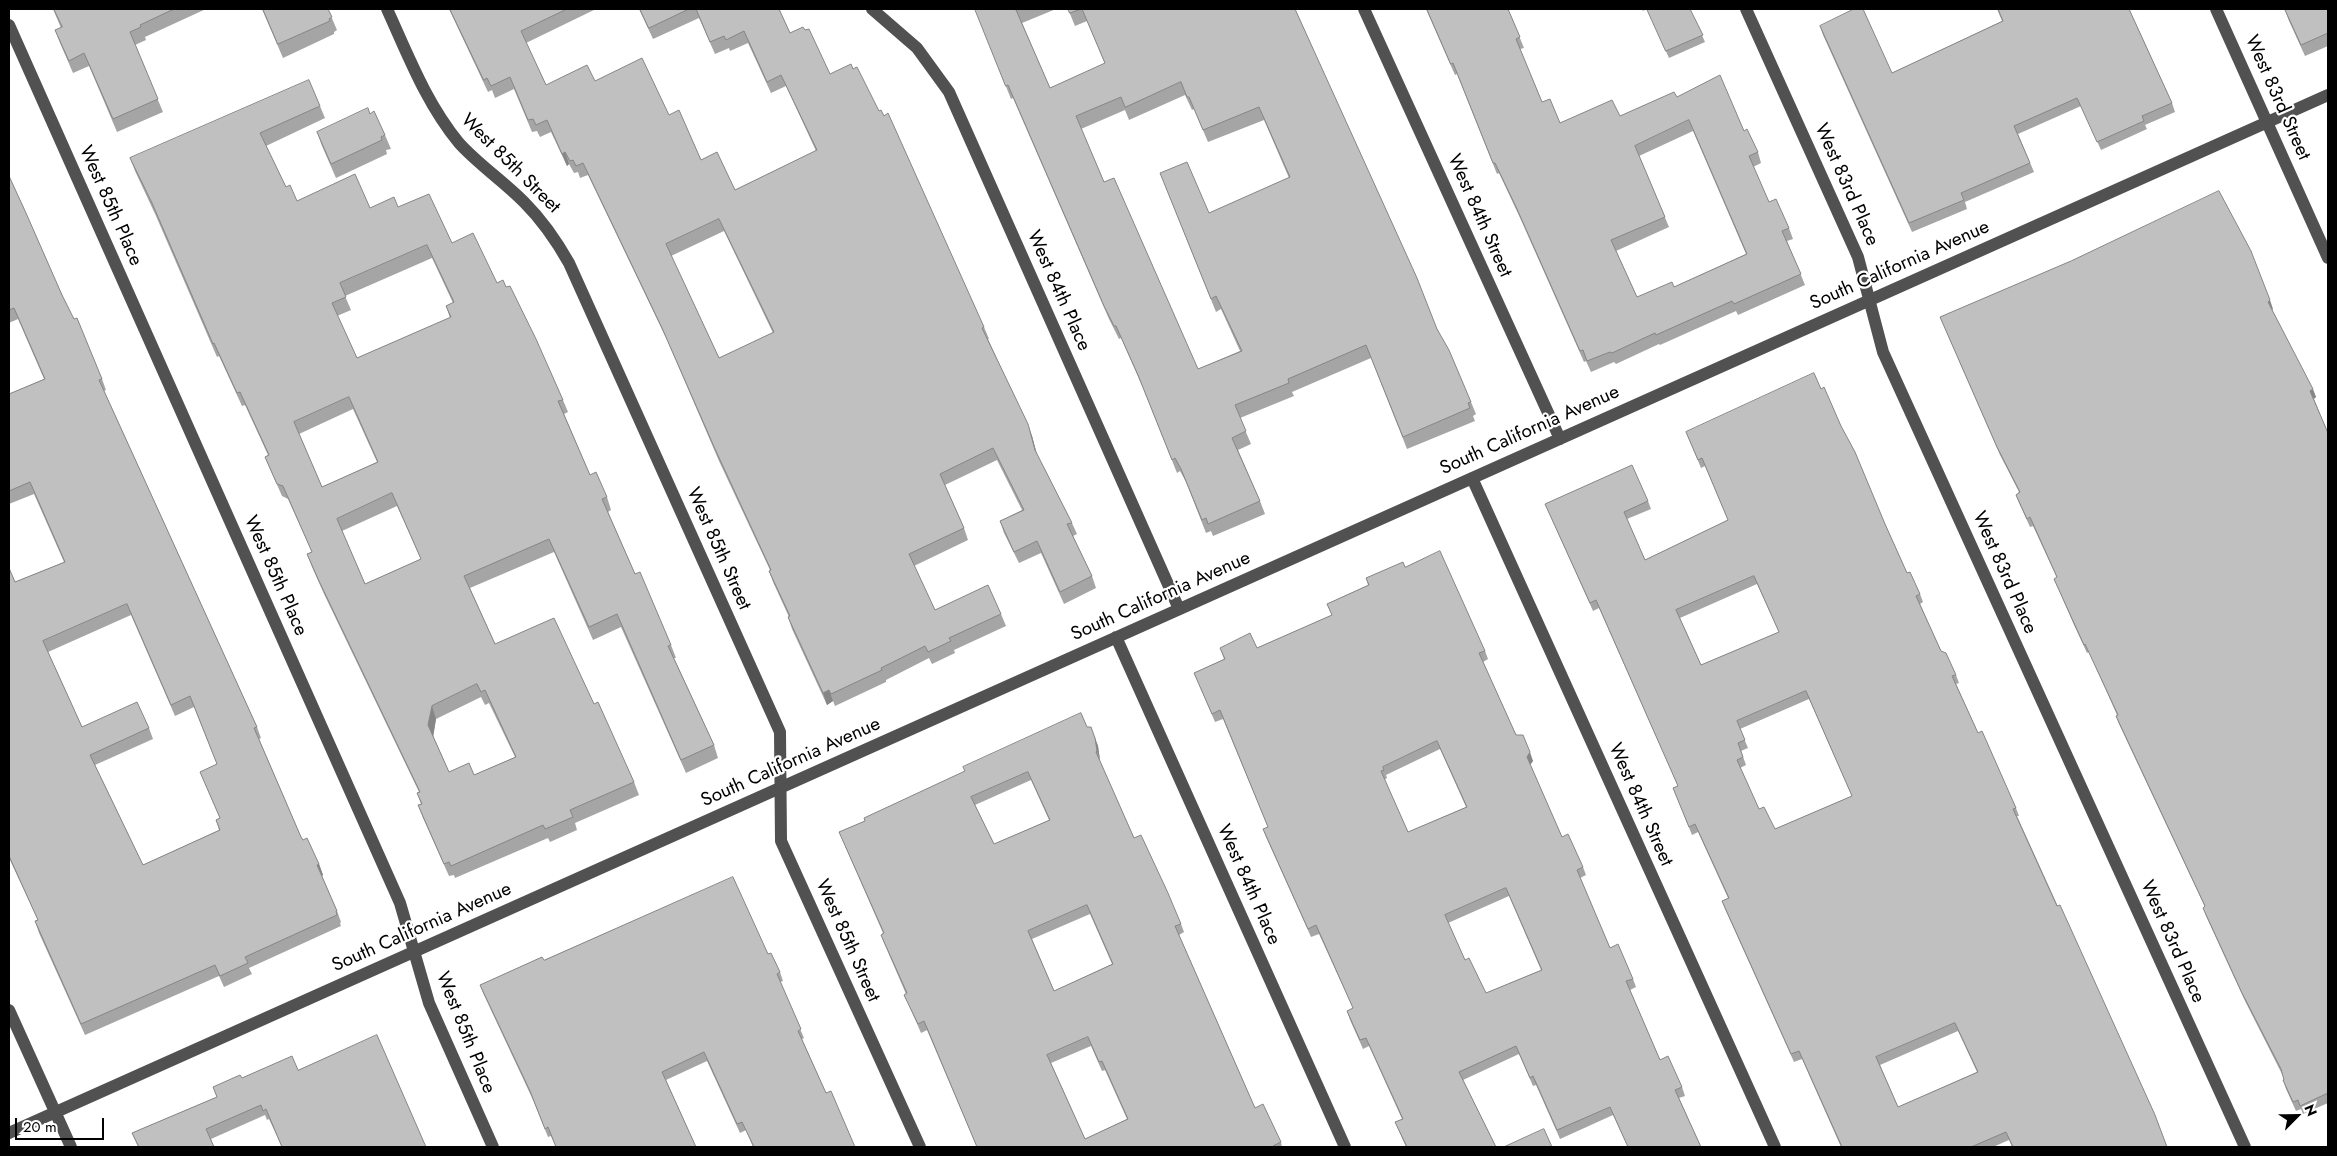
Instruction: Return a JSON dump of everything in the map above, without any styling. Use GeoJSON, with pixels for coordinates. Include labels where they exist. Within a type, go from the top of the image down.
{"type":"FeatureCollection","features":[{"type":"Feature","properties":{"kind":"street","name":"West 85th Street"},"geometry":{"type":"LineString","coordinates":[[387,9],[425,93],[443,122],[461,145],[524,202],[551,232],[569,263],[780,732],[781,841],[920,1147]]}},
{"type":"Feature","properties":{"kind":"street","name":"West 84th Place"},"geometry":{"type":"LineString","coordinates":[[872,9],[917,48],[948,92],[1179,610]]}},
{"type":"Feature","properties":{"kind":"street","name":"West 84th Street"},"geometry":{"type":"LineString","coordinates":[[1364,9],[1560,439]]}},
{"type":"Feature","properties":{"kind":"street","name":"West 83rd Place"},"geometry":{"type":"LineString","coordinates":[[1746,9],[1858,257],[1884,352],[2245,1147]]}},
{"type":"Feature","properties":{"kind":"street","name":"West 83rd Street"},"geometry":{"type":"LineString","coordinates":[[2216,9],[2328,258]]}},
{"type":"Feature","properties":{"kind":"street","name":"West 85th Place"},"geometry":{"type":"LineString","coordinates":[[9,25],[400,903],[428,1003],[493,1147]]}},
{"type":"Feature","properties":{"kind":"street","name":"South California Avenue"},"geometry":{"type":"LineString","coordinates":[[9,1133],[2328,95]]}},
{"type":"Feature","properties":{"kind":"street","name":"West 84th Street"},"geometry":{"type":"LineString","coordinates":[[1472,478],[1775,1147]]}},
{"type":"Feature","properties":{"kind":"street","name":"West 84th Place"},"geometry":{"type":"LineString","coordinates":[[1116,637],[1345,1147]]}},
{"type":"Feature","properties":{"kind":"street"},"geometry":{"type":"LineString","coordinates":[[9,1010],[71,1147]]}},
{"type":"Feature","properties":{"kind":"building"},"geometry":{"type":"Polygon","coordinates":[[[54,9],[174,9],[140,25],[141,27],[130,32],[158,99],[113,119],[84,53],[69,61],[55,30],[62,27],[54,9]]]}},
{"type":"Feature","properties":{"kind":"building"},"geometry":{"type":"Polygon","coordinates":[[[263,9],[328,9],[332,17],[329,19],[330,21],[278,44],[263,9]]]}},
{"type":"Feature","properties":{"kind":"building"},"geometry":{"type":"Polygon","coordinates":[[[450,9],[567,9],[521,31],[546,85],[587,65],[595,81],[642,58],[669,115],[679,110],[701,160],[717,152],[735,190],[817,150],[781,75],[767,82],[744,31],[726,40],[724,36],[710,42],[696,9],[779,9],[790,33],[803,27],[805,30],[809,29],[830,74],[851,64],[853,69],[857,67],[879,111],[881,110],[884,116],[888,113],[984,327],[982,328],[1028,424],[1035,450],[1072,523],[1067,524],[1092,576],[1060,592],[1037,541],[1014,552],[1000,521],[1024,510],[993,448],[940,474],[964,528],[909,554],[935,610],[988,585],[1001,614],[949,638],[951,641],[928,652],[925,646],[881,668],[882,670],[831,694],[829,690],[823,693],[788,617],[790,616],[769,571],[771,570],[662,328],[583,163],[576,166],[573,160],[570,161],[565,152],[562,154],[547,120],[536,125],[533,119],[528,120],[510,77],[491,86],[487,78],[484,80],[450,9]],[[719,219],[666,244],[719,358],[774,332],[719,219]]]}},
{"type":"Feature","properties":{"kind":"building"},"geometry":{"type":"Polygon","coordinates":[[[640,9],[689,9],[649,28],[640,9]]]}},
{"type":"Feature","properties":{"kind":"building"},"geometry":{"type":"Polygon","coordinates":[[[975,9],[1020,9],[1016,10],[1050,88],[1105,63],[1082,9],[1295,9],[1417,278],[1437,329],[1449,350],[1471,402],[1468,403],[1470,408],[1403,437],[1366,345],[1288,379],[1289,383],[1235,405],[1246,431],[1232,438],[1260,501],[1208,524],[1206,518],[1202,520],[1181,469],[1175,458],[1172,460],[1138,375],[1116,326],[1114,326],[1104,306],[1008,85],[1006,86],[975,9]],[[1181,82],[1125,107],[1121,97],[1076,116],[1104,182],[1114,178],[1198,369],[1242,351],[1216,296],[1211,299],[1160,173],[1187,162],[1209,213],[1290,177],[1259,107],[1203,130],[1189,97],[1187,97],[1181,82]]]}},
{"type":"Feature","properties":{"kind":"building"},"geometry":{"type":"Polygon","coordinates":[[[1068,9],[1081,9],[1070,13],[1068,9]]]}},
{"type":"Feature","properties":{"kind":"building"},"geometry":{"type":"Polygon","coordinates":[[[1427,9],[1508,9],[1520,37],[1516,39],[1542,102],[1550,99],[1560,123],[1612,100],[1620,116],[1674,92],[1677,97],[1720,75],[1744,131],[1747,129],[1758,152],[1749,156],[1769,202],[1776,199],[1789,228],[1782,231],[1801,274],[1734,304],[1732,301],[1656,335],[1655,333],[1612,353],[1610,352],[1587,361],[1583,350],[1580,351],[1517,209],[1495,163],[1493,163],[1453,63],[1451,64],[1427,9]],[[1689,120],[1635,146],[1665,217],[1611,240],[1637,297],[1672,282],[1674,287],[1747,254],[1689,120]]]}},
{"type":"Feature","properties":{"kind":"building"},"geometry":{"type":"Polygon","coordinates":[[[1647,9],[1690,9],[1703,35],[1666,51],[1647,9]]]}},
{"type":"Feature","properties":{"kind":"building"},"geometry":{"type":"Polygon","coordinates":[[[1854,9],[1863,9],[1892,73],[2003,21],[1998,9],[2129,9],[2172,103],[2142,116],[2144,121],[2097,142],[2077,98],[2014,126],[2030,163],[1961,193],[1964,200],[1909,223],[1820,26],[1854,9]]]}},
{"type":"Feature","properties":{"kind":"building"},"geometry":{"type":"Polygon","coordinates":[[[2328,9],[2328,33],[2301,45],[2285,10],[2328,9]]]}},
{"type":"Feature","properties":{"kind":"building"},"geometry":{"type":"Polygon","coordinates":[[[309,80],[320,106],[260,133],[286,187],[290,185],[297,201],[355,174],[370,208],[394,197],[398,207],[429,194],[452,243],[473,233],[497,283],[503,280],[506,287],[510,286],[536,339],[563,400],[558,401],[590,475],[596,472],[607,497],[602,499],[635,574],[640,572],[671,645],[668,646],[714,745],[681,760],[617,614],[589,627],[549,539],[464,576],[495,644],[554,618],[594,704],[598,702],[634,782],[570,810],[573,817],[545,829],[543,825],[451,866],[449,862],[444,864],[418,805],[422,804],[417,793],[420,792],[319,581],[307,554],[312,552],[283,486],[277,484],[265,457],[269,455],[240,392],[237,393],[213,344],[152,203],[130,158],[309,80]],[[427,245],[340,283],[346,297],[332,303],[357,358],[451,317],[446,306],[454,302],[427,245]],[[349,397],[294,422],[322,487],[378,462],[349,397]],[[392,493],[337,519],[365,584],[421,559],[392,493]],[[477,684],[432,706],[428,725],[449,772],[469,763],[474,775],[516,757],[485,690],[481,692],[477,684]]]}},
{"type":"Feature","properties":{"kind":"building"},"geometry":{"type":"Polygon","coordinates":[[[368,108],[370,114],[374,111],[385,135],[381,137],[382,140],[331,164],[317,132],[368,108]]]}},
{"type":"Feature","properties":{"kind":"building"},"geometry":{"type":"Polygon","coordinates":[[[9,176],[62,295],[74,319],[77,318],[102,379],[99,380],[257,727],[254,728],[301,837],[303,840],[307,838],[319,864],[317,865],[337,911],[337,915],[245,957],[248,963],[220,976],[215,965],[81,1024],[35,921],[38,920],[9,856],[9,568],[15,582],[65,562],[30,482],[9,491],[9,394],[45,379],[14,308],[9,310],[9,176]],[[127,604],[43,641],[82,727],[137,702],[149,728],[90,755],[143,865],[220,830],[216,820],[220,818],[200,772],[217,764],[190,696],[171,705],[127,604]]]}},
{"type":"Feature","properties":{"kind":"building"},"geometry":{"type":"Polygon","coordinates":[[[2219,191],[2251,251],[2270,300],[2268,302],[2313,389],[2310,391],[2328,433],[2328,1093],[2300,1106],[2298,1100],[2293,1102],[2283,1080],[2281,1069],[2242,993],[2203,908],[2205,906],[2054,579],[2057,577],[2030,517],[2027,519],[2016,495],[2020,492],[1997,447],[1940,317],[2071,261],[2219,191]]]}},
{"type":"Feature","properties":{"kind":"building"},"geometry":{"type":"Polygon","coordinates":[[[1814,373],[1821,389],[1824,387],[1855,452],[1907,573],[1910,572],[1920,594],[1916,596],[1941,651],[1946,653],[1956,675],[1952,676],[1978,733],[1982,731],[2016,808],[2013,809],[2057,906],[2060,905],[2155,1115],[2167,1147],[2013,1147],[2006,1132],[1971,1147],[1842,1147],[1799,1051],[1791,1054],[1722,901],[1729,898],[1695,824],[1689,827],[1673,788],[1678,786],[1596,600],[1590,603],[1545,504],[1632,465],[1648,501],[1624,512],[1645,560],[1728,520],[1702,458],[1698,460],[1686,432],[1814,373]],[[1754,576],[1676,610],[1701,665],[1779,632],[1754,576]],[[1806,691],[1737,721],[1745,740],[1738,743],[1743,757],[1737,760],[1759,809],[1764,807],[1775,829],[1852,796],[1806,691]],[[1955,1023],[1876,1057],[1898,1107],[1978,1072],[1955,1023]]]}},
{"type":"Feature","properties":{"kind":"building"},"geometry":{"type":"Polygon","coordinates":[[[1440,551],[1485,651],[1479,653],[1516,735],[1523,735],[1530,752],[1527,757],[1562,837],[1568,834],[1583,867],[1577,870],[1610,948],[1618,944],[1633,979],[1626,981],[1660,1060],[1668,1056],[1682,1087],[1675,1090],[1701,1147],[1628,1147],[1610,1107],[1557,1130],[1533,1076],[1530,1078],[1516,1046],[1459,1072],[1496,1147],[1407,1147],[1395,1122],[1403,1119],[1366,1038],[1360,1040],[1347,1011],[1353,1008],[1316,925],[1308,929],[1263,829],[1268,827],[1220,710],[1212,714],[1194,673],[1225,659],[1220,648],[1250,633],[1257,648],[1332,615],[1327,604],[1369,585],[1366,578],[1403,562],[1405,567],[1440,551]],[[1437,741],[1383,767],[1384,770],[1381,771],[1408,832],[1467,807],[1437,741]],[[1506,888],[1445,915],[1465,960],[1469,958],[1486,993],[1542,970],[1506,888]]]}},
{"type":"Feature","properties":{"kind":"building"},"geometry":{"type":"Polygon","coordinates":[[[1081,713],[1087,727],[1091,727],[1095,738],[1096,752],[1134,838],[1141,835],[1168,893],[1181,924],[1175,926],[1255,1108],[1263,1104],[1281,1142],[1274,1147],[977,1147],[924,1021],[918,1024],[904,995],[907,993],[881,935],[884,933],[839,832],[865,821],[864,818],[965,771],[963,767],[1081,713]],[[1028,772],[971,797],[994,844],[1050,820],[1028,772]],[[1087,905],[1028,931],[1054,991],[1113,964],[1087,905]],[[1088,1037],[1047,1055],[1085,1139],[1128,1119],[1102,1061],[1099,1062],[1088,1037]]]}},
{"type":"Feature","properties":{"kind":"building"},"geometry":{"type":"Polygon","coordinates":[[[733,877],[768,954],[771,953],[780,972],[777,974],[801,1029],[798,1031],[826,1093],[831,1091],[855,1147],[754,1147],[742,1122],[737,1124],[704,1052],[662,1072],[696,1147],[556,1147],[548,1127],[545,1129],[530,1091],[480,985],[542,957],[544,960],[733,877]]]}},
{"type":"Feature","properties":{"kind":"building"},"geometry":{"type":"Polygon","coordinates":[[[377,1035],[426,1147],[282,1147],[266,1109],[263,1111],[261,1105],[206,1129],[214,1147],[139,1147],[132,1133],[217,1097],[213,1087],[240,1075],[242,1078],[292,1056],[298,1070],[377,1035]]]}},
{"type":"Feature","properties":{"kind":"building"},"geometry":{"type":"Polygon","coordinates":[[[1544,1129],[1552,1147],[1504,1147],[1544,1129]]]}}]}
